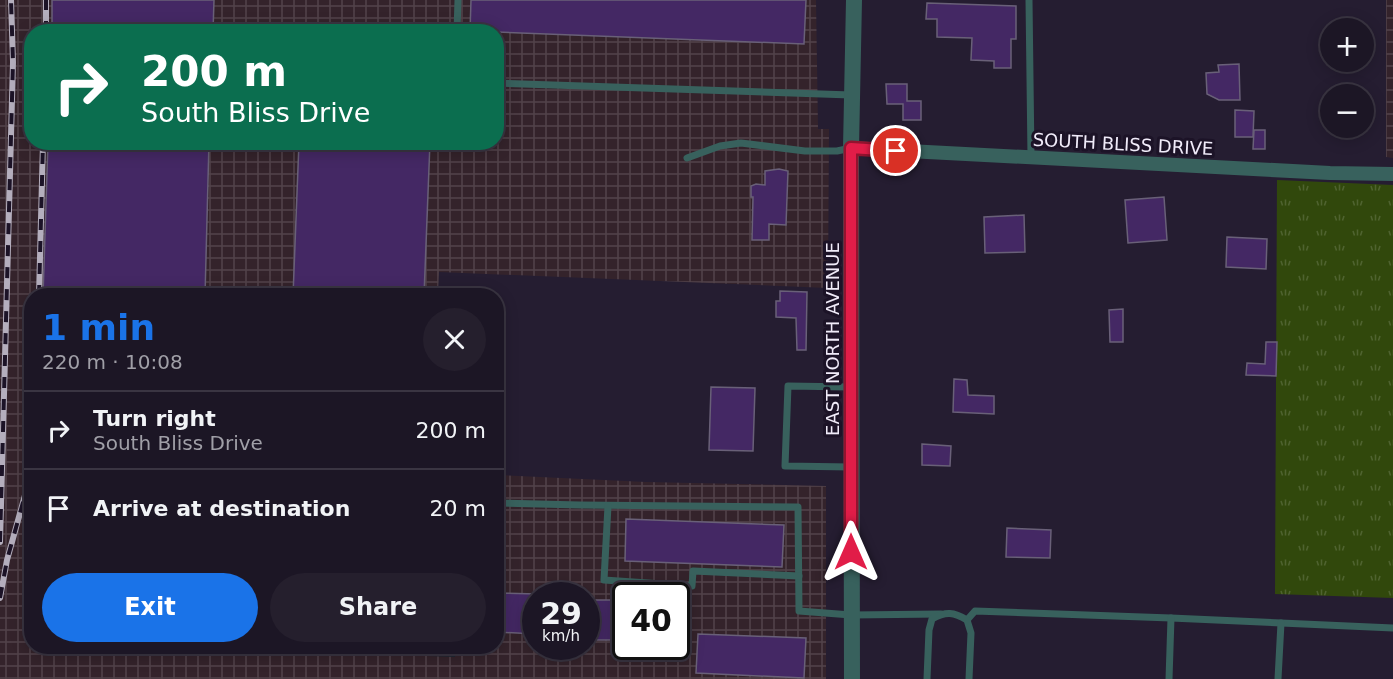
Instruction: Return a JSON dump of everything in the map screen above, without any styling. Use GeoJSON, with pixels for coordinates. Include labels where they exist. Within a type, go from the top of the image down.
{"type":"FeatureCollection","features":[{"type":"Feature","properties":{"kind":"street","name":"EAST NORTH AVENUE"},"geometry":{"type":"LineString","coordinates":[[852,679],[851,148],[854,0]]}},
{"type":"Feature","properties":{"kind":"street","name":"SOUTH BLISS DRIVE"},"geometry":{"type":"LineString","coordinates":[[851,148],[1330,173],[1393,174]]}},
{"type":"Feature","properties":{"kind":"lane"},"geometry":{"type":"LineString","coordinates":[[457,24],[458,0]]}},
{"type":"Feature","properties":{"kind":"lane"},"geometry":{"type":"LineString","coordinates":[[1029,0],[1031,158]]}},
{"type":"Feature","properties":{"kind":"lane"},"geometry":{"type":"LineString","coordinates":[[504,83],[852,95]]}},
{"type":"Feature","properties":{"kind":"lane"},"geometry":{"type":"LineString","coordinates":[[687,158],[720,146],[741,143],[806,151],[837,151],[851,148]]}},
{"type":"Feature","properties":{"kind":"lane"},"geometry":{"type":"LineString","coordinates":[[851,387],[788,386],[785,466],[851,467]]}},
{"type":"Feature","properties":{"kind":"lane"},"geometry":{"type":"LineString","coordinates":[[504,503],[798,507],[799,611],[851,615],[957,614],[967,620],[971,633],[969,679]]}},
{"type":"Feature","properties":{"kind":"lane"},"geometry":{"type":"LineString","coordinates":[[608,506],[604,580],[692,586],[693,571],[799,576]]}},
{"type":"Feature","properties":{"kind":"lane"},"geometry":{"type":"LineString","coordinates":[[967,620],[975,611],[1393,628]]}},
{"type":"Feature","properties":{"kind":"lane"},"geometry":{"type":"LineString","coordinates":[[927,679],[929,630],[932,619],[941,614]]}},
{"type":"Feature","properties":{"kind":"lane"},"geometry":{"type":"LineString","coordinates":[[1169,679],[1171,618]]}},
{"type":"Feature","properties":{"kind":"lane"},"geometry":{"type":"LineString","coordinates":[[1278,679],[1281,623]]}},
{"type":"Feature","properties":{"kind":"shaded area"},"geometry":{"type":"Polygon","coordinates":[[[0,0],[816,0],[818,129],[829,129],[828,288],[439,272],[438,288],[24,288],[24,654],[504,654],[504,475],[646,482],[826,486],[826,679],[0,679],[0,0]]]}},
{"type":"Feature","properties":{"kind":"shaded area"},"geometry":{"type":"Polygon","coordinates":[[[1386,0],[1393,0],[1393,158],[1386,157],[1386,0]]]}},
{"type":"Feature","properties":{"kind":"shaded area"},"geometry":{"type":"Polygon","coordinates":[[[370,654],[455,654],[455,657],[370,654]]]}},
{"type":"Feature","properties":{"kind":"green space"},"geometry":{"type":"Polygon","coordinates":[[[1277,180],[1393,185],[1393,598],[1275,594],[1277,180]]]}},
{"type":"Feature","properties":{"kind":"building"},"geometry":{"type":"Polygon","coordinates":[[[52,0],[214,0],[213,24],[52,24],[52,0]]]}},
{"type":"Feature","properties":{"kind":"building"},"geometry":{"type":"Polygon","coordinates":[[[471,0],[806,0],[804,44],[504,32],[504,24],[470,24],[471,0]]]}},
{"type":"Feature","properties":{"kind":"building"},"geometry":{"type":"Polygon","coordinates":[[[927,3],[1016,6],[1016,39],[1011,39],[1011,68],[994,68],[994,61],[971,60],[972,38],[937,37],[937,19],[926,19],[927,3]]]}},
{"type":"Feature","properties":{"kind":"building"},"geometry":{"type":"Polygon","coordinates":[[[1239,64],[1240,100],[1219,100],[1207,94],[1206,73],[1219,72],[1218,65],[1239,64]]]}},
{"type":"Feature","properties":{"kind":"building"},"geometry":{"type":"Polygon","coordinates":[[[886,84],[907,84],[907,101],[921,101],[921,120],[903,120],[903,104],[887,104],[886,84]]]}},
{"type":"Feature","properties":{"kind":"building"},"geometry":{"type":"Polygon","coordinates":[[[1235,110],[1254,111],[1253,137],[1235,137],[1235,110]]]}},
{"type":"Feature","properties":{"kind":"building"},"geometry":{"type":"Polygon","coordinates":[[[1254,130],[1265,130],[1265,149],[1253,149],[1254,130]]]}},
{"type":"Feature","properties":{"kind":"building"},"geometry":{"type":"Polygon","coordinates":[[[48,150],[209,150],[205,288],[43,288],[48,150]]]}},
{"type":"Feature","properties":{"kind":"building"},"geometry":{"type":"Polygon","coordinates":[[[299,150],[430,150],[424,288],[293,288],[299,150]]]}},
{"type":"Feature","properties":{"kind":"building"},"geometry":{"type":"Polygon","coordinates":[[[779,169],[788,171],[786,225],[769,224],[769,240],[752,240],[751,186],[765,185],[765,171],[779,169]]]}},
{"type":"Feature","properties":{"kind":"building"},"geometry":{"type":"Polygon","coordinates":[[[1164,197],[1167,240],[1128,243],[1125,200],[1164,197]]]}},
{"type":"Feature","properties":{"kind":"building"},"geometry":{"type":"Polygon","coordinates":[[[1024,215],[1025,252],[985,253],[984,217],[1024,215]]]}},
{"type":"Feature","properties":{"kind":"building"},"geometry":{"type":"Polygon","coordinates":[[[1227,237],[1267,239],[1266,269],[1226,267],[1227,237]]]}},
{"type":"Feature","properties":{"kind":"building"},"geometry":{"type":"Polygon","coordinates":[[[780,291],[807,292],[806,350],[797,350],[796,318],[776,317],[776,301],[780,301],[780,291]]]}},
{"type":"Feature","properties":{"kind":"building"},"geometry":{"type":"Polygon","coordinates":[[[1123,309],[1123,342],[1110,342],[1109,310],[1123,309]]]}},
{"type":"Feature","properties":{"kind":"building"},"geometry":{"type":"Polygon","coordinates":[[[1266,342],[1277,342],[1276,376],[1246,375],[1247,363],[1265,364],[1266,342]]]}},
{"type":"Feature","properties":{"kind":"building"},"geometry":{"type":"Polygon","coordinates":[[[954,379],[967,380],[968,395],[994,396],[994,414],[953,412],[954,379]]]}},
{"type":"Feature","properties":{"kind":"building"},"geometry":{"type":"Polygon","coordinates":[[[711,387],[755,388],[753,451],[709,450],[711,387]]]}},
{"type":"Feature","properties":{"kind":"building"},"geometry":{"type":"Polygon","coordinates":[[[922,444],[951,446],[950,466],[922,465],[922,444]]]}},
{"type":"Feature","properties":{"kind":"building"},"geometry":{"type":"Polygon","coordinates":[[[626,519],[784,525],[782,567],[625,561],[626,519]]]}},
{"type":"Feature","properties":{"kind":"building"},"geometry":{"type":"Polygon","coordinates":[[[1007,528],[1051,530],[1050,558],[1006,557],[1007,528]]]}},
{"type":"Feature","properties":{"kind":"building"},"geometry":{"type":"Polygon","coordinates":[[[504,593],[522,594],[522,633],[504,632],[504,593]]]}},
{"type":"Feature","properties":{"kind":"building"},"geometry":{"type":"Polygon","coordinates":[[[600,600],[612,600],[612,640],[600,640],[600,600]]]}},
{"type":"Feature","properties":{"kind":"building"},"geometry":{"type":"Polygon","coordinates":[[[698,634],[806,638],[804,678],[696,673],[698,634]]]}},
{"type":"Feature","properties":{"kind":"railway"},"geometry":{"type":"LineString","coordinates":[[0,542],[13,62],[11,0]]}},
{"type":"Feature","properties":{"kind":"railway"},"geometry":{"type":"LineString","coordinates":[[46,0],[46,24]]}},
{"type":"Feature","properties":{"kind":"railway"},"geometry":{"type":"LineString","coordinates":[[39,288],[43,150]]}},
{"type":"Feature","properties":{"kind":"railway"},"geometry":{"type":"LineString","coordinates":[[0,598],[7,560],[24,499]]}},
{"type":"Feature","properties":{"kind":"route"},"geometry":{"type":"LineString","coordinates":[[851,552],[851,148],[896,151]]}}]}
